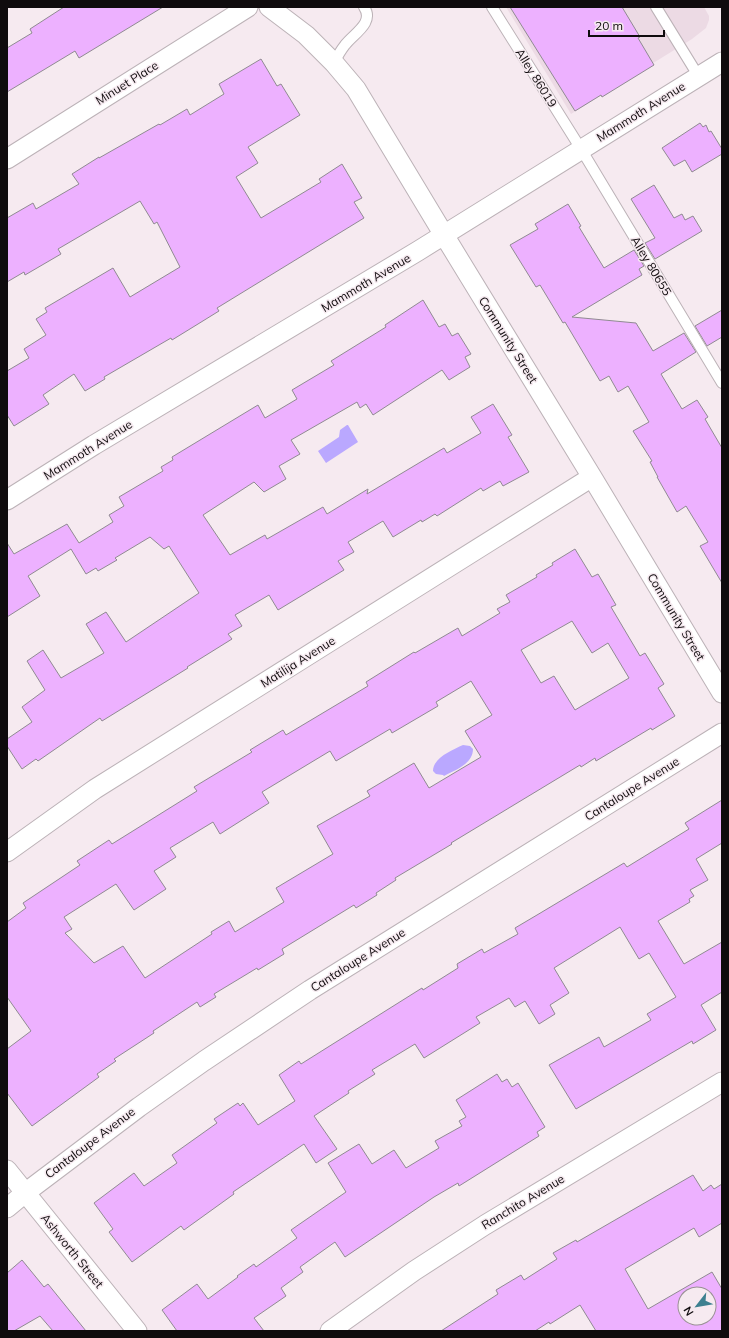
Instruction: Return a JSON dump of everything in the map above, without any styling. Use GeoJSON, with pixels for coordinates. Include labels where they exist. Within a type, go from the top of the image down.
{"type":"FeatureCollection","features":[{"type":"Feature","properties":{"kind":"street","name":"Minuet Place"},"geometry":{"type":"LineString","coordinates":[[7,159],[248,7]]}},
{"type":"Feature","properties":{"kind":"street","name":"Community Street"},"geometry":{"type":"LineString","coordinates":[[269,7],[306,35],[334,63],[356,89],[722,693]]}},
{"type":"Feature","properties":{"kind":"street","name":"Mammoth Avenue"},"geometry":{"type":"LineString","coordinates":[[7,500],[94,445],[418,251],[722,62]]}},
{"type":"Feature","properties":{"kind":"street","name":"Matilija Avenue"},"geometry":{"type":"LineString","coordinates":[[7,852],[95,789],[592,477]]}},
{"type":"Feature","properties":{"kind":"street","name":"Cantaloupe Avenue"},"geometry":{"type":"LineString","coordinates":[[7,1208],[24,1193],[139,1107],[204,1061],[310,990],[722,732]]}},
{"type":"Feature","properties":{"kind":"street","name":"Ranchito Avenue"},"geometry":{"type":"LineString","coordinates":[[330,1331],[414,1271],[485,1225],[722,1082]]}},
{"type":"Feature","properties":{"kind":"street","name":"Ashworth Street"},"geometry":{"type":"LineString","coordinates":[[7,1170],[24,1193],[137,1331]]}},
{"type":"Feature","properties":{"kind":"lane"},"geometry":{"type":"LineString","coordinates":[[334,63],[345,44],[367,21],[367,11],[364,7]]}},
{"type":"Feature","properties":{"kind":"lane","name":"Alley 86019"},"geometry":{"type":"LineString","coordinates":[[492,7],[581,149]]}},
{"type":"Feature","properties":{"kind":"lane"},"geometry":{"type":"LineString","coordinates":[[656,7],[699,77]]}},
{"type":"Feature","properties":{"kind":"lane","name":"Alley 80655"},"geometry":{"type":"LineString","coordinates":[[581,149],[722,383]]}},
{"type":"Feature","properties":{"kind":"shaded area"},"geometry":{"type":"Polygon","coordinates":[[[506,7],[704,7],[709,16],[709,20],[706,28],[692,39],[571,114],[506,7]]]}},
{"type":"Feature","properties":{"kind":"shaded area"},"geometry":{"type":"Polygon","coordinates":[[[347,425],[358,442],[326,463],[318,451],[339,437],[340,430],[347,425]]]}},
{"type":"Feature","properties":{"kind":"shaded area"},"geometry":{"type":"Polygon","coordinates":[[[463,745],[470,746],[473,749],[467,763],[444,776],[436,774],[433,771],[436,762],[440,758],[463,745]]]}},
{"type":"Feature","properties":{"kind":"building"},"geometry":{"type":"Polygon","coordinates":[[[64,7],[163,7],[79,58],[75,51],[7,92],[7,48],[32,33],[30,29],[64,7]]]}},
{"type":"Feature","properties":{"kind":"building"},"geometry":{"type":"Polygon","coordinates":[[[510,7],[622,7],[640,37],[638,38],[654,65],[602,97],[601,95],[575,111],[510,7]]]}},
{"type":"Feature","properties":{"kind":"building"},"geometry":{"type":"Polygon","coordinates":[[[261,59],[277,86],[281,84],[300,115],[248,147],[258,163],[236,177],[261,218],[321,182],[319,179],[342,164],[362,198],[354,202],[364,218],[217,308],[219,311],[172,340],[171,338],[104,377],[105,379],[85,391],[74,374],[43,395],[49,404],[14,426],[7,415],[7,371],[29,358],[24,349],[46,335],[36,319],[47,312],[45,308],[113,268],[130,297],[180,267],[157,222],[154,224],[140,201],[58,249],[61,254],[25,275],[24,272],[7,282],[7,218],[33,203],[36,209],[79,184],[72,174],[99,157],[187,109],[190,115],[224,94],[219,84],[261,59]]]}},
{"type":"Feature","properties":{"kind":"building"},"geometry":{"type":"Polygon","coordinates":[[[700,123],[703,127],[706,125],[709,132],[711,131],[722,149],[722,154],[692,172],[685,160],[674,166],[662,148],[700,123]]]}},
{"type":"Feature","properties":{"kind":"building"},"geometry":{"type":"Polygon","coordinates":[[[654,185],[674,218],[682,214],[685,220],[693,216],[702,231],[655,259],[645,243],[655,238],[631,199],[654,185]]]}},
{"type":"Feature","properties":{"kind":"building"},"geometry":{"type":"Polygon","coordinates":[[[568,204],[581,226],[579,227],[604,268],[634,250],[644,266],[639,269],[642,275],[572,317],[636,323],[653,351],[684,333],[696,352],[661,374],[682,409],[697,400],[708,417],[705,419],[722,448],[722,583],[700,546],[708,542],[686,506],[677,512],[657,477],[650,462],[652,461],[633,431],[649,422],[628,386],[618,392],[609,376],[600,381],[565,322],[563,323],[540,285],[536,287],[510,245],[538,229],[535,224],[568,204]]]}},
{"type":"Feature","properties":{"kind":"building"},"geometry":{"type":"Polygon","coordinates":[[[423,300],[439,327],[445,324],[452,336],[458,333],[471,354],[465,357],[470,367],[449,380],[442,370],[373,415],[366,404],[360,408],[357,402],[291,440],[300,454],[279,466],[286,479],[264,492],[254,482],[203,515],[230,555],[265,535],[267,539],[323,507],[327,514],[368,489],[367,494],[444,448],[447,453],[481,433],[471,417],[493,404],[512,435],[508,437],[529,472],[503,486],[500,481],[483,491],[481,488],[437,516],[435,514],[422,522],[421,520],[393,537],[383,521],[348,542],[354,552],[338,561],[344,570],[278,610],[269,595],[235,615],[242,626],[228,634],[232,639],[102,721],[100,718],[38,761],[36,759],[22,769],[7,746],[7,739],[32,722],[22,707],[45,690],[27,661],[43,650],[61,678],[104,653],[86,624],[106,612],[126,642],[199,593],[169,546],[164,549],[150,537],[115,558],[117,560],[98,571],[96,568],[86,574],[71,549],[28,576],[40,596],[7,617],[7,543],[14,554],[67,524],[79,543],[113,522],[109,515],[124,506],[119,497],[163,471],[161,467],[173,460],[172,457],[258,405],[265,418],[297,399],[292,390],[334,365],[331,361],[386,327],[385,325],[423,300]]]}},
{"type":"Feature","properties":{"kind":"building"},"geometry":{"type":"Polygon","coordinates":[[[722,310],[722,337],[707,346],[695,326],[722,310]]]}},
{"type":"Feature","properties":{"kind":"building"},"geometry":{"type":"Polygon","coordinates":[[[575,549],[592,577],[598,574],[616,605],[611,607],[640,656],[645,653],[664,684],[658,688],[675,716],[652,730],[651,728],[596,761],[595,758],[581,767],[580,765],[395,878],[396,880],[376,893],[377,895],[356,908],[354,905],[282,949],[284,954],[258,970],[257,968],[214,994],[216,997],[200,1007],[197,1002],[153,1031],[154,1033],[114,1059],[116,1061],[97,1074],[99,1077],[32,1126],[7,1093],[7,1049],[31,1031],[7,997],[7,922],[26,908],[23,903],[80,865],[77,861],[109,840],[112,844],[197,791],[194,787],[252,752],[250,750],[283,730],[286,735],[368,686],[366,682],[414,652],[415,653],[458,628],[462,636],[500,613],[497,609],[510,602],[506,595],[537,577],[536,575],[553,565],[552,563],[575,549]],[[572,621],[521,650],[541,683],[554,676],[575,710],[629,678],[608,643],[592,653],[572,621]],[[471,681],[436,702],[438,706],[392,733],[390,729],[336,761],[330,751],[262,792],[269,803],[220,834],[213,822],[170,848],[176,857],[154,871],[166,889],[134,910],[116,884],[64,917],[72,929],[65,933],[94,963],[123,946],[145,978],[212,934],[211,932],[229,921],[235,932],[284,902],[276,888],[333,854],[317,826],[370,796],[367,791],[414,763],[429,788],[481,757],[465,731],[492,715],[471,681]]]}},
{"type":"Feature","properties":{"kind":"building"},"geometry":{"type":"Polygon","coordinates":[[[722,800],[722,843],[696,859],[708,880],[690,890],[694,896],[689,899],[690,902],[658,921],[684,964],[722,942],[722,992],[701,1005],[716,1030],[693,1044],[692,1041],[576,1109],[549,1065],[599,1037],[604,1047],[651,1020],[647,1014],[676,997],[649,953],[639,959],[620,927],[554,968],[569,993],[550,1005],[555,1014],[539,1024],[525,1001],[515,1007],[509,998],[476,1017],[480,1023],[424,1058],[415,1044],[372,1070],[375,1074],[348,1091],[349,1093],[314,1116],[337,1149],[316,1163],[304,1144],[233,1192],[234,1194],[184,1230],[181,1226],[132,1262],[109,1232],[113,1229],[94,1203],[134,1173],[144,1186],[177,1163],[172,1155],[217,1123],[214,1119],[238,1103],[240,1106],[243,1103],[258,1125],[295,1101],[279,1075],[299,1061],[301,1064],[422,988],[423,990],[458,968],[457,964],[482,949],[484,953],[518,934],[515,928],[624,863],[627,867],[689,829],[685,823],[722,800]]]}},
{"type":"Feature","properties":{"kind":"building"},"geometry":{"type":"Polygon","coordinates":[[[497,1074],[502,1082],[507,1079],[512,1087],[518,1083],[545,1127],[537,1132],[539,1136],[459,1186],[458,1183],[434,1197],[345,1257],[335,1242],[300,1267],[303,1272],[281,1288],[286,1296],[254,1318],[264,1331],[177,1331],[162,1310],[197,1284],[208,1299],[254,1264],[256,1267],[297,1238],[291,1230],[346,1192],[328,1163],[359,1144],[372,1164],[394,1150],[406,1168],[439,1148],[435,1141],[462,1126],[459,1121],[466,1117],[456,1100],[497,1074]]]}},
{"type":"Feature","properties":{"kind":"building"},"geometry":{"type":"Polygon","coordinates":[[[693,1175],[703,1191],[711,1185],[714,1189],[722,1184],[722,1223],[699,1237],[694,1228],[625,1269],[648,1309],[677,1292],[677,1326],[717,1326],[717,1286],[688,1286],[712,1272],[722,1289],[722,1331],[596,1331],[580,1305],[550,1324],[549,1322],[535,1331],[441,1331],[498,1294],[496,1290],[521,1275],[524,1280],[557,1259],[553,1253],[576,1240],[577,1242],[693,1175]]]}},
{"type":"Feature","properties":{"kind":"building"},"geometry":{"type":"Polygon","coordinates":[[[22,1260],[44,1287],[48,1284],[86,1331],[53,1331],[40,1316],[14,1331],[7,1331],[7,1273],[22,1260]]]}}]}
